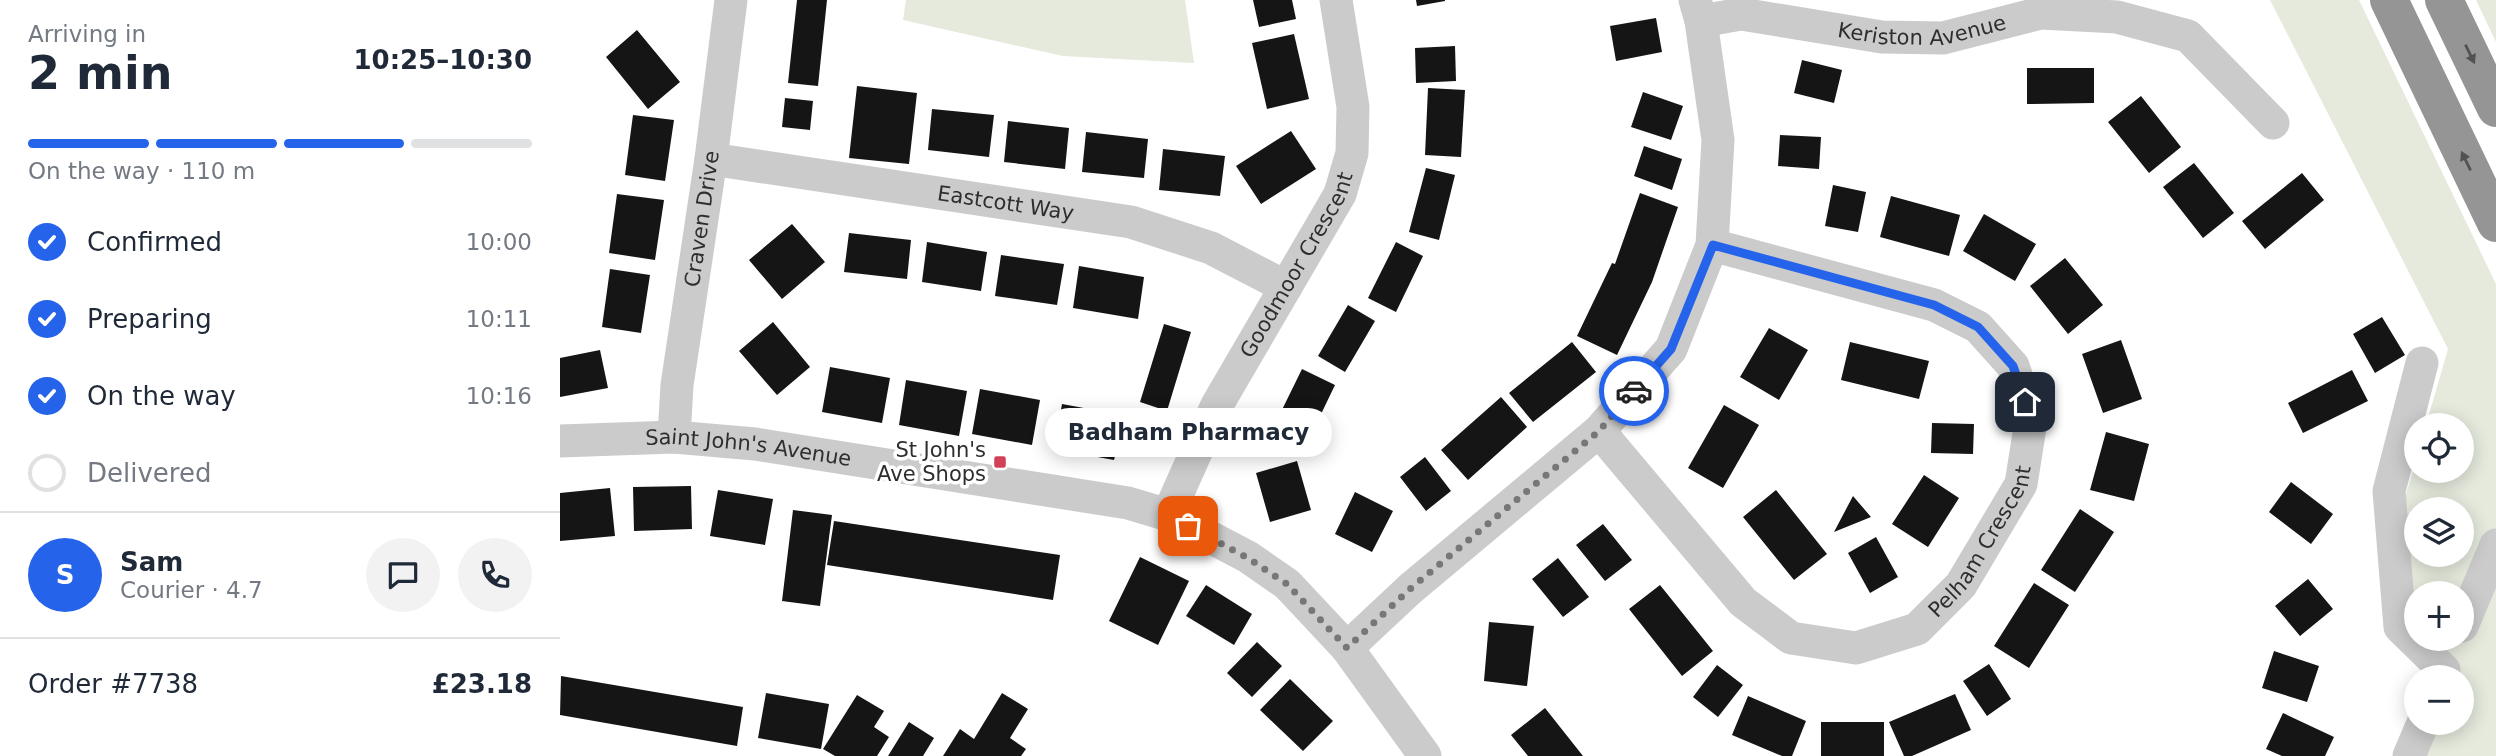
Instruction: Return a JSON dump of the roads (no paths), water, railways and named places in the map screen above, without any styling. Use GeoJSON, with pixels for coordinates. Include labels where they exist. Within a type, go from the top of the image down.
{"type":"FeatureCollection","features":[{"type":"Feature","properties":{"kind":"highway"},"geometry":{"type":"LineString","coordinates":[[2389,0],[2496,223]]}},
{"type":"Feature","properties":{"kind":"highway"},"geometry":{"type":"LineString","coordinates":[[2444,0],[2496,108]]}},
{"type":"Feature","properties":{"kind":"street","name":"Craven Drive"},"geometry":{"type":"LineString","coordinates":[[674,437],[677,385],[711,159],[731,0]]}},
{"type":"Feature","properties":{"kind":"street","name":"Goodmoor Crescent"},"geometry":{"type":"LineString","coordinates":[[1168,515],[1217,405],[1340,194],[1352,153],[1353,107],[1336,0]]}},
{"type":"Feature","properties":{"kind":"street","name":"Keriston Avenue"},"geometry":{"type":"LineString","coordinates":[[1698,11],[1741,14],[1882,37],[1943,38],[2041,13],[2118,17],[2188,36],[2273,123]]}},
{"type":"Feature","properties":{"kind":"street"},"geometry":{"type":"LineString","coordinates":[[1347,648],[1410,589],[1599,431],[1671,349],[1713,245],[1718,140],[1698,11]]}},
{"type":"Feature","properties":{"kind":"street","name":"Eastcott Way"},"geometry":{"type":"LineString","coordinates":[[711,159],[1131,222],[1211,248],[1286,287]]}},
{"type":"Feature","properties":{"kind":"street","name":"Pelham Crescent"},"geometry":{"type":"LineString","coordinates":[[1599,431],[1743,602],[1791,638],[1856,648],[1917,629],[1961,585],[2021,484],[2031,421],[2013,366],[1978,327],[1934,305],[1713,245]]}},
{"type":"Feature","properties":{"kind":"street"},"geometry":{"type":"LineString","coordinates":[[2422,363],[2389,491],[2400,627],[2436,665]]}},
{"type":"Feature","properties":{"kind":"street","name":"Saint John's Avenue"},"geometry":{"type":"LineString","coordinates":[[560,441],[674,437],[755,444],[1128,503],[1168,515],[1248,558],[1287,584],[1347,648],[1424,756]]}},
{"type":"Feature","properties":{"kind":"street"},"geometry":{"type":"LineString","coordinates":[[2474,597],[2496,545]]}},
{"type":"Feature","properties":{"kind":"street"},"geometry":{"type":"LineString","coordinates":[[2409,756],[2418,735]]}},
{"type":"Feature","properties":{"kind":"place","name":"St John's Ave Shops"},"geometry":{"type":"Point","coordinates":[1000,462]}},
{"type":"Feature","properties":{"kind":"place","name":"Badham Pharmacy"},"geometry":{"type":"Point","coordinates":[1188,526]}}]}
